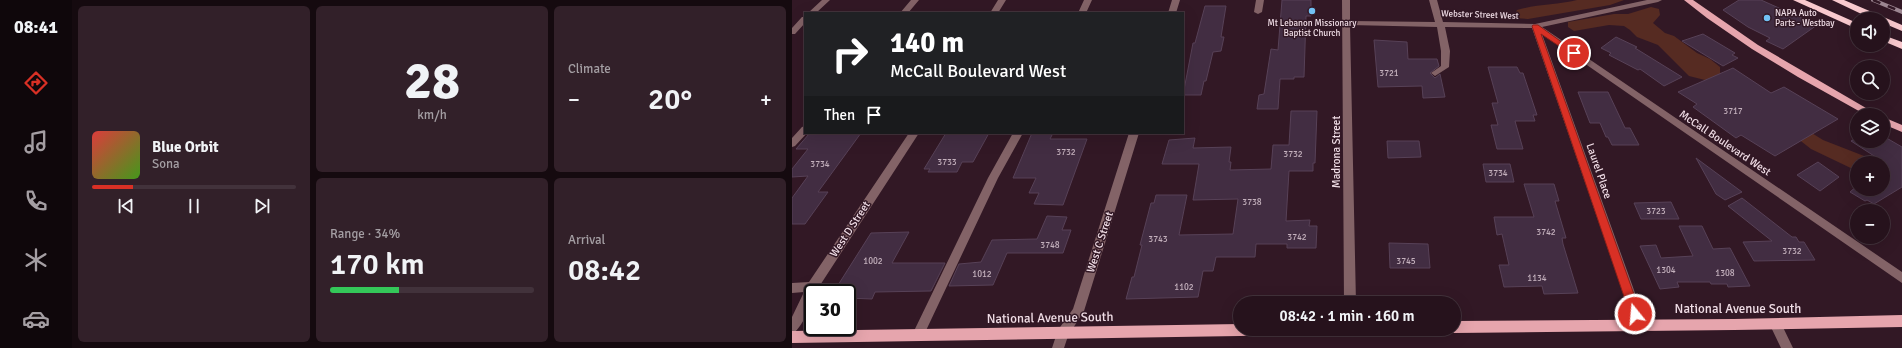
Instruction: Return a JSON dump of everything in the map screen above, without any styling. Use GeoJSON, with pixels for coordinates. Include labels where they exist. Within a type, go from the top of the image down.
{"type":"FeatureCollection","features":[{"type":"Feature","properties":{"kind":"highway"},"geometry":{"type":"LineString","coordinates":[[1797,0],[1850,23]]}},
{"type":"Feature","properties":{"kind":"highway"},"geometry":{"type":"LineString","coordinates":[[1836,0],[1864,12]]}},
{"type":"Feature","properties":{"kind":"highway"},"geometry":{"type":"LineString","coordinates":[[1890,23],[1902,28]]}},
{"type":"Feature","properties":{"kind":"highway"},"geometry":{"type":"LineString","coordinates":[[1890,41],[1902,46]]}},
{"type":"Feature","properties":{"kind":"main road"},"geometry":{"type":"LineString","coordinates":[[1688,0],[1763,52],[1861,108]]}},
{"type":"Feature","properties":{"kind":"main road"},"geometry":{"type":"LineString","coordinates":[[1890,124],[1902,130]]}},
{"type":"Feature","properties":{"kind":"main road","name":"National Avenue South"},"geometry":{"type":"LineString","coordinates":[[1461,327],[1638,324],[1776,325],[1902,321]]}},
{"type":"Feature","properties":{"kind":"main road","name":"National Avenue South"},"geometry":{"type":"LineString","coordinates":[[792,337],[1233,331]]}},
{"type":"Feature","properties":{"kind":"street"},"geometry":{"type":"LineString","coordinates":[[813,12],[826,0]]}},
{"type":"Feature","properties":{"kind":"street"},"geometry":{"type":"LineString","coordinates":[[905,12],[915,0]]}},
{"type":"Feature","properties":{"kind":"street"},"geometry":{"type":"LineString","coordinates":[[995,12],[1002,0]]}},
{"type":"Feature","properties":{"kind":"street"},"geometry":{"type":"LineString","coordinates":[[1082,12],[1088,0]]}},
{"type":"Feature","properties":{"kind":"street"},"geometry":{"type":"LineString","coordinates":[[1172,12],[1176,0]]}},
{"type":"Feature","properties":{"kind":"street"},"geometry":{"type":"LineString","coordinates":[[1258,12],[1260,0]]}},
{"type":"Feature","properties":{"kind":"street","name":"Madrona Street"},"geometry":{"type":"LineString","coordinates":[[1346,0],[1350,296]]}},
{"type":"Feature","properties":{"kind":"street"},"geometry":{"type":"LineString","coordinates":[[1433,0],[1438,24],[1445,44],[1446,60],[1445,67],[1435,73]]}},
{"type":"Feature","properties":{"kind":"street","name":"Webster Street West"},"geometry":{"type":"LineString","coordinates":[[1347,23],[1535,26],[1658,0]]}},
{"type":"Feature","properties":{"kind":"street"},"geometry":{"type":"LineString","coordinates":[[792,32],[799,23]]}},
{"type":"Feature","properties":{"kind":"street","name":"McCall Boulevard West"},"geometry":{"type":"LineString","coordinates":[[1535,26],[1902,278]]}},
{"type":"Feature","properties":{"kind":"street","name":"Laurel Place"},"geometry":{"type":"LineString","coordinates":[[1535,26],[1633,304],[1638,324]]}},
{"type":"Feature","properties":{"kind":"street"},"geometry":{"type":"LineString","coordinates":[[792,144],[804,130]]}},
{"type":"Feature","properties":{"kind":"street","name":"West D Street"},"geometry":{"type":"LineString","coordinates":[[814,284],[913,134]]}},
{"type":"Feature","properties":{"kind":"street"},"geometry":{"type":"LineString","coordinates":[[918,335],[993,178],[1017,134]]}},
{"type":"Feature","properties":{"kind":"street","name":"West C Street"},"geometry":{"type":"LineString","coordinates":[[1058,348],[1062,334],[1078,311],[1134,134]]}},
{"type":"Feature","properties":{"kind":"street"},"geometry":{"type":"LineString","coordinates":[[792,288],[804,287]]}},
{"type":"Feature","properties":{"kind":"street","name":"West D Street"},"geometry":{"type":"LineString","coordinates":[[792,328],[804,307]]}},
{"type":"Feature","properties":{"kind":"street"},"geometry":{"type":"LineString","coordinates":[[1776,325],[1787,348]]}},
{"type":"Feature","properties":{"kind":"shaded area"},"geometry":{"type":"Polygon","coordinates":[[[1577,0],[1624,0],[1610,5],[1528,19],[1513,18],[1517,10],[1577,0]]]}},
{"type":"Feature","properties":{"kind":"shaded area"},"geometry":{"type":"Polygon","coordinates":[[[1651,7],[1659,9],[1660,15],[1653,23],[1665,33],[1674,36],[1697,53],[1710,59],[1720,67],[1722,77],[1823,140],[1864,156],[1850,156],[1850,168],[1811,149],[1797,138],[1705,80],[1689,76],[1658,45],[1637,37],[1624,26],[1609,25],[1574,31],[1568,27],[1568,22],[1614,14],[1628,14],[1651,7]]]}},
{"type":"Feature","properties":{"kind":"building"},"geometry":{"type":"Polygon","coordinates":[[[1282,0],[1311,0],[1311,16],[1306,16],[1304,77],[1280,79],[1278,109],[1257,109],[1259,95],[1264,94],[1271,49],[1278,50],[1282,0]]]}},
{"type":"Feature","properties":{"kind":"building","name":"NAPA Auto Parts - Westbay"},"geometry":{"type":"Polygon","coordinates":[[[1739,0],[1761,0],[1817,25],[1783,49],[1766,41],[1770,38],[1748,27],[1723,10],[1739,0]]]}},
{"type":"Feature","properties":{"kind":"building"},"geometry":{"type":"Polygon","coordinates":[[[1205,6],[1226,6],[1221,37],[1224,37],[1221,51],[1213,52],[1201,95],[1184,95],[1193,43],[1195,43],[1205,6]]]}},
{"type":"Feature","properties":{"kind":"building"},"geometry":{"type":"Polygon","coordinates":[[[1703,34],[1735,53],[1732,55],[1738,58],[1723,66],[1682,41],[1703,34]]]}},
{"type":"Feature","properties":{"kind":"building"},"geometry":{"type":"Polygon","coordinates":[[[1616,37],[1637,47],[1635,48],[1682,77],[1664,86],[1640,69],[1638,70],[1609,55],[1611,53],[1601,48],[1616,37]]]}},
{"type":"Feature","properties":{"kind":"building"},"geometry":{"type":"Polygon","coordinates":[[[1374,40],[1407,42],[1408,59],[1437,59],[1439,66],[1430,73],[1435,78],[1440,74],[1445,97],[1423,98],[1422,86],[1378,87],[1374,40]]]}},
{"type":"Feature","properties":{"kind":"building"},"geometry":{"type":"Polygon","coordinates":[[[1488,67],[1517,67],[1520,73],[1523,73],[1537,115],[1533,115],[1535,121],[1515,121],[1523,149],[1497,149],[1491,125],[1498,125],[1492,103],[1498,103],[1488,67]]]}},
{"type":"Feature","properties":{"kind":"building"},"geometry":{"type":"Polygon","coordinates":[[[1733,68],[1771,93],[1784,87],[1838,119],[1775,156],[1741,135],[1736,138],[1693,107],[1697,104],[1678,92],[1733,68]]]}},
{"type":"Feature","properties":{"kind":"building"},"geometry":{"type":"Polygon","coordinates":[[[1578,92],[1608,92],[1625,128],[1630,128],[1639,145],[1612,145],[1608,137],[1606,137],[1600,123],[1590,123],[1578,92]]]}},
{"type":"Feature","properties":{"kind":"building"},"geometry":{"type":"Polygon","coordinates":[[[1291,111],[1317,111],[1315,163],[1313,163],[1313,171],[1289,171],[1286,221],[1310,220],[1309,226],[1317,226],[1316,248],[1287,248],[1287,244],[1256,244],[1255,257],[1216,257],[1213,271],[1203,271],[1198,297],[1126,299],[1132,277],[1134,277],[1142,245],[1140,245],[1151,203],[1154,203],[1156,195],[1187,195],[1179,235],[1233,234],[1238,199],[1193,200],[1199,164],[1162,164],[1169,140],[1195,138],[1193,148],[1231,147],[1229,162],[1231,162],[1230,170],[1271,169],[1273,145],[1289,145],[1291,111]]]}},
{"type":"Feature","properties":{"kind":"building"},"geometry":{"type":"Polygon","coordinates":[[[809,134],[860,134],[818,192],[828,192],[805,224],[792,224],[792,198],[808,176],[792,177],[792,169],[808,149],[796,149],[809,134]]]}},
{"type":"Feature","properties":{"kind":"building"},"geometry":{"type":"Polygon","coordinates":[[[945,134],[988,134],[973,162],[962,162],[957,172],[928,172],[930,169],[924,169],[945,134]]]}},
{"type":"Feature","properties":{"kind":"building"},"geometry":{"type":"Polygon","coordinates":[[[1032,134],[1052,134],[1050,139],[1087,139],[1063,205],[1034,204],[1039,193],[1029,193],[1036,178],[1013,178],[1032,134]]]}},
{"type":"Feature","properties":{"kind":"building"},"geometry":{"type":"Polygon","coordinates":[[[1890,140],[1902,147],[1902,187],[1890,194],[1890,156],[1874,156],[1862,148],[1890,148],[1890,140]]]}},
{"type":"Feature","properties":{"kind":"building"},"geometry":{"type":"Polygon","coordinates":[[[1387,141],[1419,141],[1421,157],[1388,158],[1387,141]]]}},
{"type":"Feature","properties":{"kind":"building"},"geometry":{"type":"Polygon","coordinates":[[[1696,158],[1742,192],[1725,200],[1716,194],[1696,158]]]}},
{"type":"Feature","properties":{"kind":"building"},"geometry":{"type":"Polygon","coordinates":[[[1818,162],[1839,177],[1820,191],[1797,175],[1818,162]]]}},
{"type":"Feature","properties":{"kind":"building"},"geometry":{"type":"Polygon","coordinates":[[[1483,164],[1510,164],[1514,182],[1486,182],[1483,164]]]}},
{"type":"Feature","properties":{"kind":"building"},"geometry":{"type":"Polygon","coordinates":[[[1524,184],[1554,184],[1559,201],[1555,201],[1566,238],[1562,238],[1563,244],[1578,293],[1544,294],[1542,286],[1504,287],[1499,265],[1509,265],[1502,234],[1497,235],[1494,217],[1534,217],[1524,184]]]}},
{"type":"Feature","properties":{"kind":"building"},"geometry":{"type":"Polygon","coordinates":[[[1857,196],[1887,196],[1874,204],[1867,200],[1865,201],[1857,196]]]}},
{"type":"Feature","properties":{"kind":"building"},"geometry":{"type":"Polygon","coordinates":[[[1742,198],[1792,237],[1796,237],[1799,242],[1804,242],[1815,260],[1754,261],[1743,242],[1772,241],[1728,206],[1742,198]]]}},
{"type":"Feature","properties":{"kind":"building"},"geometry":{"type":"Polygon","coordinates":[[[1671,202],[1679,219],[1641,219],[1634,203],[1671,202]]]}},
{"type":"Feature","properties":{"kind":"building"},"geometry":{"type":"Polygon","coordinates":[[[1047,216],[1067,217],[1062,230],[1071,230],[1063,253],[1007,253],[993,285],[949,286],[959,264],[981,262],[992,240],[1037,239],[1047,216]]]}},
{"type":"Feature","properties":{"kind":"building"},"geometry":{"type":"Polygon","coordinates":[[[1679,226],[1702,226],[1713,249],[1730,248],[1750,286],[1728,287],[1727,284],[1711,284],[1710,282],[1677,282],[1679,287],[1660,289],[1640,246],[1656,245],[1661,258],[1693,256],[1679,226]]]}},
{"type":"Feature","properties":{"kind":"building"},"geometry":{"type":"Polygon","coordinates":[[[909,232],[892,263],[945,263],[931,291],[875,292],[872,299],[856,298],[856,284],[839,284],[871,233],[909,232]]]}},
{"type":"Feature","properties":{"kind":"building"},"geometry":{"type":"Polygon","coordinates":[[[1389,243],[1428,244],[1430,268],[1390,268],[1389,243]]]}},
{"type":"Feature","properties":{"kind":"railway"},"geometry":{"type":"LineString","coordinates":[[1873,0],[1902,12]]}},
{"type":"Feature","properties":{"kind":"place","name":"Mt Lebanon Missionary Baptist Church"},"geometry":{"type":"Point","coordinates":[1312,11]}},
{"type":"Feature","properties":{"kind":"place","name":"NAPA Auto Parts - Westbay"},"geometry":{"type":"Point","coordinates":[1767,18]}},
{"type":"Feature","properties":{"kind":"route"},"geometry":{"type":"LineString","coordinates":[[1574,53],[1535,26],[1633,304],[1635,314]]}}]}
